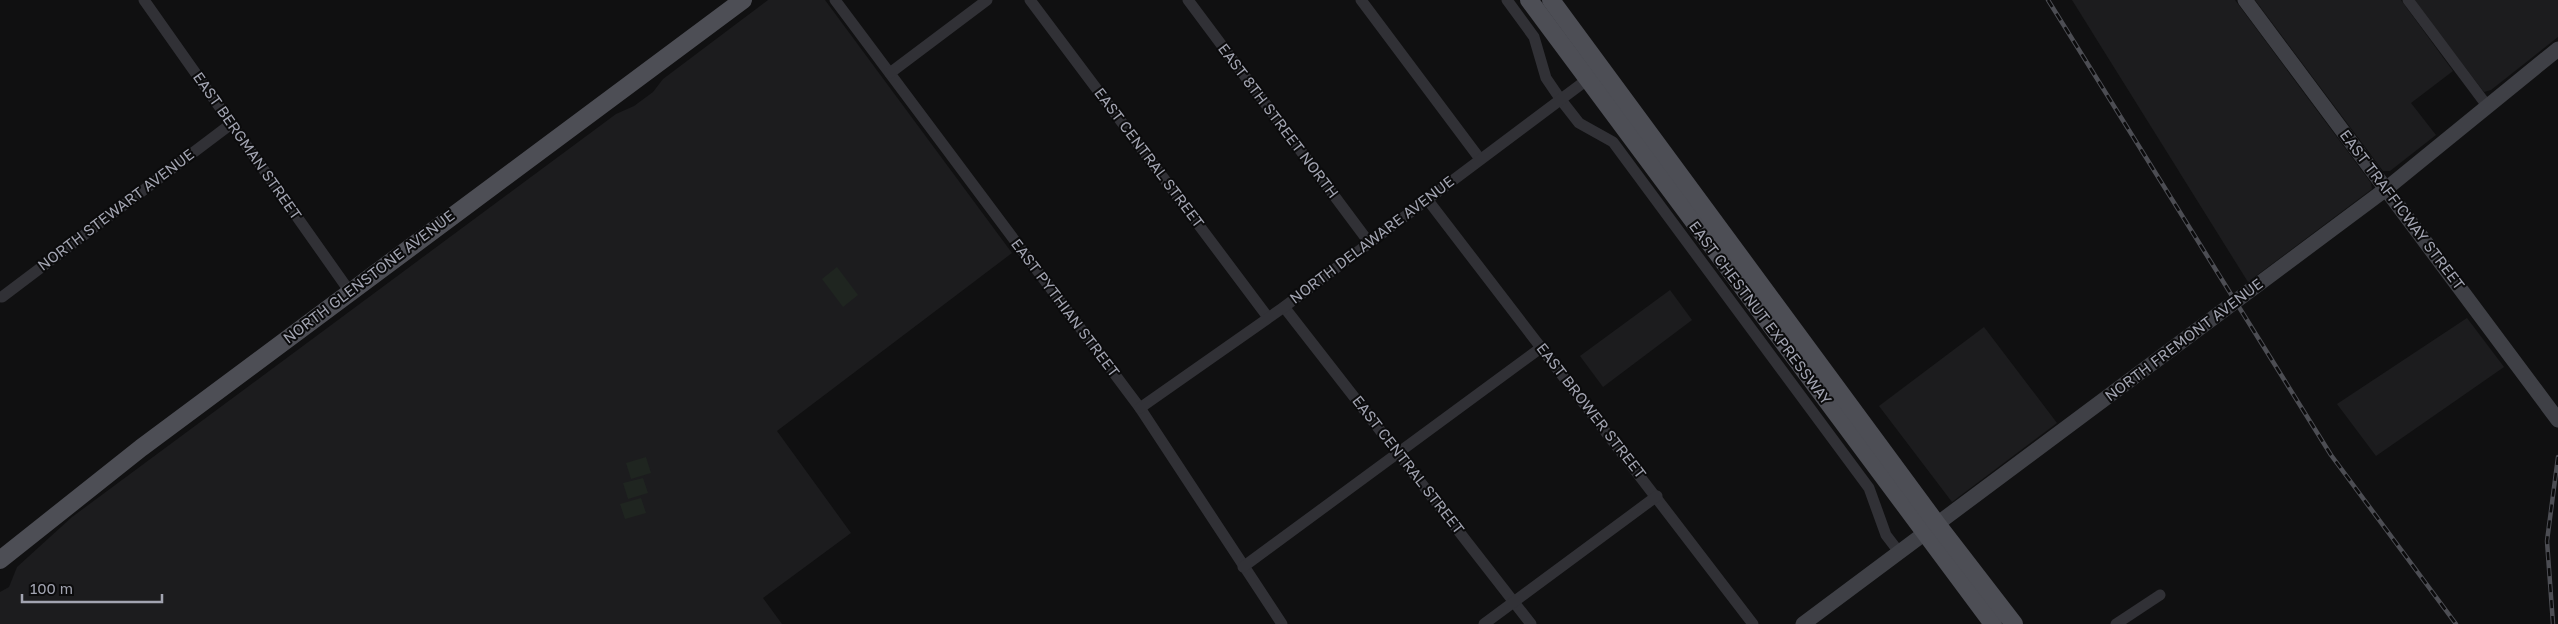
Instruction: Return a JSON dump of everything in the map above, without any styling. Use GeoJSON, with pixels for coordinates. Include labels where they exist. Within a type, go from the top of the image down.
{"type":"FeatureCollection","features":[{"type":"Feature","properties":{"kind":"main road","name":"NORTH GLENSTONE AVENUE"},"geometry":{"type":"LineString","coordinates":[[0,560],[141,448],[743,0]]}},
{"type":"Feature","properties":{"kind":"main road","name":"EAST CHESTNUT EXPRESSWAY"},"geometry":{"type":"LineString","coordinates":[[1529,0],[1594,74],[1931,529],[1993,624]]}},
{"type":"Feature","properties":{"kind":"main road","name":"EAST CHESTNUT EXPRESSWAY"},"geometry":{"type":"LineString","coordinates":[[1551,0],[1594,74]]}},
{"type":"Feature","properties":{"kind":"main road","name":"EAST CHESTNUT EXPRESSWAY"},"geometry":{"type":"LineString","coordinates":[[1931,529],[2014,624]]}},
{"type":"Feature","properties":{"kind":"street","name":"EAST BERGMAN STREET"},"geometry":{"type":"LineString","coordinates":[[144,0],[350,292]]}},
{"type":"Feature","properties":{"kind":"street","name":"EAST PYTHIAN STREET"},"geometry":{"type":"LineString","coordinates":[[835,0],[1140,408],[1282,624]]}},
{"type":"Feature","properties":{"kind":"street"},"geometry":{"type":"LineString","coordinates":[[890,73],[987,0]]}},
{"type":"Feature","properties":{"kind":"street","name":"EAST CENTRAL STREET"},"geometry":{"type":"LineString","coordinates":[[1030,0],[1267,316]]}},
{"type":"Feature","properties":{"kind":"street","name":"EAST 8TH STREET NORTH"},"geometry":{"type":"LineString","coordinates":[[1188,0],[1368,241]]}},
{"type":"Feature","properties":{"kind":"street"},"geometry":{"type":"LineString","coordinates":[[1361,0],[1480,159]]}},
{"type":"Feature","properties":{"kind":"street"},"geometry":{"type":"LineString","coordinates":[[1507,0],[1534,37],[1546,78],[1561,100],[1580,123],[1613,142],[1869,488],[1886,535],[1899,552]]}},
{"type":"Feature","properties":{"kind":"street","name":"EAST TRAFFICWAY STREET"},"geometry":{"type":"LineString","coordinates":[[2245,0],[2558,420]]}},
{"type":"Feature","properties":{"kind":"street"},"geometry":{"type":"LineString","coordinates":[[2408,0],[2488,107]]}},
{"type":"Feature","properties":{"kind":"street","name":"NORTH FREMONT AVENUE"},"geometry":{"type":"LineString","coordinates":[[1803,624],[2386,189],[2558,49]]}},
{"type":"Feature","properties":{"kind":"street","name":"NORTH DELAWARE AVENUE"},"geometry":{"type":"LineString","coordinates":[[1140,408],[1267,316],[1284,306],[1368,241],[1594,74]]}},
{"type":"Feature","properties":{"kind":"street","name":"NORTH STEWART AVENUE"},"geometry":{"type":"LineString","coordinates":[[2,297],[230,124]]}},
{"type":"Feature","properties":{"kind":"street","name":"EAST BROWER STREET"},"geometry":{"type":"LineString","coordinates":[[1427,199],[1657,496],[1753,624]]}},
{"type":"Feature","properties":{"kind":"street","name":"EAST CENTRAL STREET"},"geometry":{"type":"LineString","coordinates":[[1284,306],[1531,624]]}},
{"type":"Feature","properties":{"kind":"street"},"geometry":{"type":"LineString","coordinates":[[1243,567],[1397,451],[1542,347]]}},
{"type":"Feature","properties":{"kind":"street"},"geometry":{"type":"LineString","coordinates":[[1484,624],[1657,496]]}},
{"type":"Feature","properties":{"kind":"street"},"geometry":{"type":"LineString","coordinates":[[2116,624],[2160,595]]}},
{"type":"Feature","properties":{"kind":"shaded area"},"geometry":{"type":"Polygon","coordinates":[[[768,0],[825,0],[1012,253],[777,431],[851,533],[763,598],[782,624],[0,624],[0,592],[9,587],[17,567],[72,517],[616,114],[634,106],[653,92],[663,79],[768,0]]]}},
{"type":"Feature","properties":{"kind":"shaded area"},"geometry":{"type":"Polygon","coordinates":[[[2072,0],[2235,0],[2371,183],[2372,189],[2248,282],[2072,0]]]}},
{"type":"Feature","properties":{"kind":"shaded area"},"geometry":{"type":"Polygon","coordinates":[[[2255,0],[2401,0],[2453,71],[2411,103],[2436,135],[2390,171],[2383,171],[2255,0]]]}},
{"type":"Feature","properties":{"kind":"shaded area"},"geometry":{"type":"Polygon","coordinates":[[[2413,0],[2558,0],[2558,37],[2491,90],[2484,92],[2413,0]]]}},
{"type":"Feature","properties":{"kind":"shaded area"},"geometry":{"type":"Polygon","coordinates":[[[837,267],[858,295],[843,307],[822,279],[837,267]]]}},
{"type":"Feature","properties":{"kind":"shaded area"},"geometry":{"type":"Polygon","coordinates":[[[1670,290],[1692,320],[1603,387],[1580,356],[1670,290]]]}},
{"type":"Feature","properties":{"kind":"shaded area"},"geometry":{"type":"Polygon","coordinates":[[[2467,318],[2504,367],[2376,456],[2337,404],[2467,318]]]}},
{"type":"Feature","properties":{"kind":"shaded area"},"geometry":{"type":"Polygon","coordinates":[[[1984,327],[2057,423],[1952,502],[1879,406],[1984,327]]]}},
{"type":"Feature","properties":{"kind":"shaded area"},"geometry":{"type":"Polygon","coordinates":[[[646,457],[651,473],[631,479],[626,463],[646,457]]]}},
{"type":"Feature","properties":{"kind":"shaded area"},"geometry":{"type":"Polygon","coordinates":[[[643,478],[648,493],[628,499],[623,483],[643,478]]]}},
{"type":"Feature","properties":{"kind":"shaded area"},"geometry":{"type":"Polygon","coordinates":[[[641,498],[646,513],[625,519],[620,504],[641,498]]]}},
{"type":"Feature","properties":{"kind":"railway"},"geometry":{"type":"LineString","coordinates":[[2048,0],[2331,455],[2456,624]]}},
{"type":"Feature","properties":{"kind":"railway"},"geometry":{"type":"LineString","coordinates":[[2553,624],[2547,541],[2558,457]]}}]}
